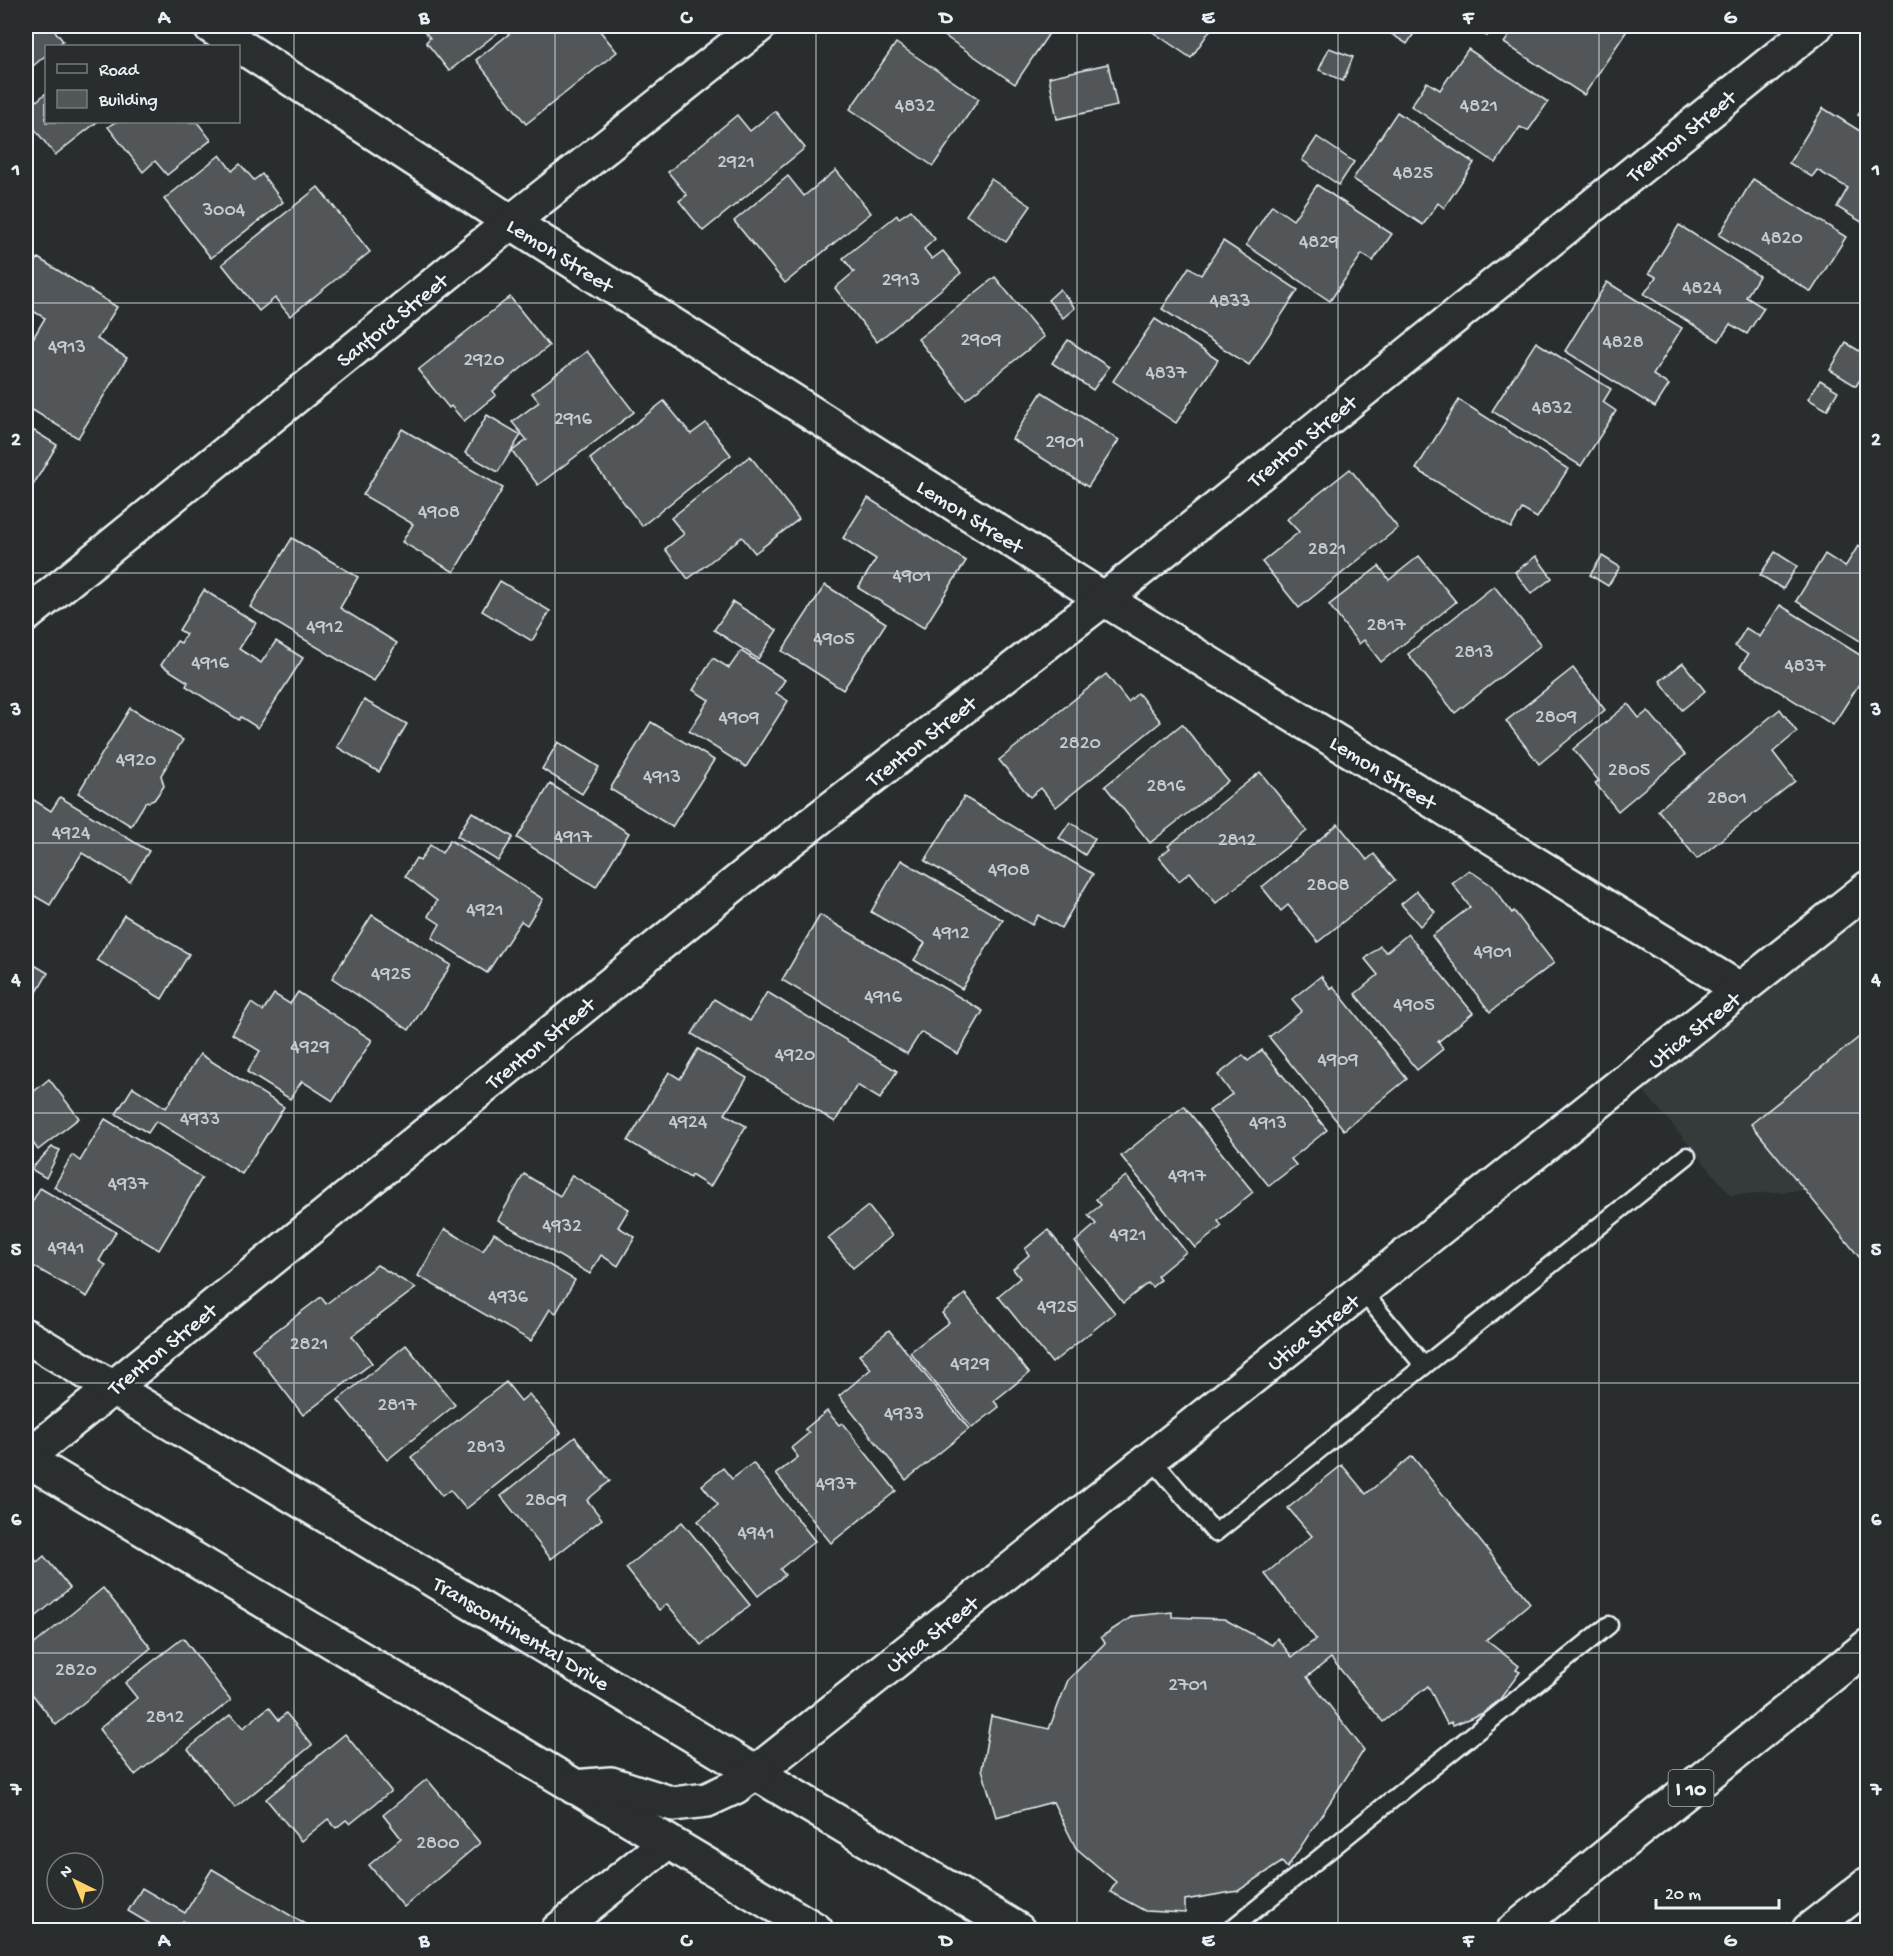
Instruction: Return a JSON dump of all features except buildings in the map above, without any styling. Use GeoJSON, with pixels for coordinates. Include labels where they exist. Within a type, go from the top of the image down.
{"type":"FeatureCollection","features":[{"type":"Feature","properties":{"kind":"main road","name":"Lemon Street"},"geometry":{"type":"LineString","coordinates":[[210,26],[239,45]]}},
{"type":"Feature","properties":{"kind":"main road","name":"Sanford Street"},"geometry":{"type":"LineString","coordinates":[[26,615],[511,222],[759,26]]}},
{"type":"Feature","properties":{"kind":"main road","name":"Trenton Street"},"geometry":{"type":"LineString","coordinates":[[26,1459],[758,865],[1104,599],[1816,26]]}},
{"type":"Feature","properties":{"kind":"main road","name":"Lemon Street"},"geometry":{"type":"LineString","coordinates":[[240,46],[511,222],[1104,599],[1741,990]]}},
{"type":"Feature","properties":{"kind":"main road","name":"Utica Street"},"geometry":{"type":"LineString","coordinates":[[574,1787],[611,1784],[673,1804],[707,1800],[735,1787],[1868,888]]}},
{"type":"Feature","properties":{"kind":"main road","name":"Transcontinental Drive"},"geometry":{"type":"LineString","coordinates":[[26,1336],[1018,1930]]}},
{"type":"Feature","properties":{"kind":"main road"},"geometry":{"type":"LineString","coordinates":[[26,1459],[816,1930]]}},
{"type":"Feature","properties":{"kind":"main road","name":"I 10"},"geometry":{"type":"LineString","coordinates":[[1514,1930],[1868,1646]]}},
{"type":"Feature","properties":{"kind":"main road"},"geometry":{"type":"LineString","coordinates":[[558,1930],[667,1842]]}},
{"type":"Feature","properties":{"kind":"main road"},"geometry":{"type":"LineString","coordinates":[[1809,1930],[1868,1884]]}},
{"type":"Feature","properties":{"kind":"lane"},"geometry":{"type":"LineString","coordinates":[[1151,1458],[1215,1533],[1687,1156]]}},
{"type":"Feature","properties":{"kind":"lane"},"geometry":{"type":"LineString","coordinates":[[1362,1291],[1424,1365]]}},
{"type":"Feature","properties":{"kind":"lane"},"geometry":{"type":"LineString","coordinates":[[1230,1930],[1609,1625]]}},
{"type":"Feature","properties":{"kind":"shaded area"},"geometry":{"type":"Polygon","coordinates":[[[1867,912],[1867,1248],[1821,1189],[1731,1195],[1643,1090],[1867,912]]]}}]}
